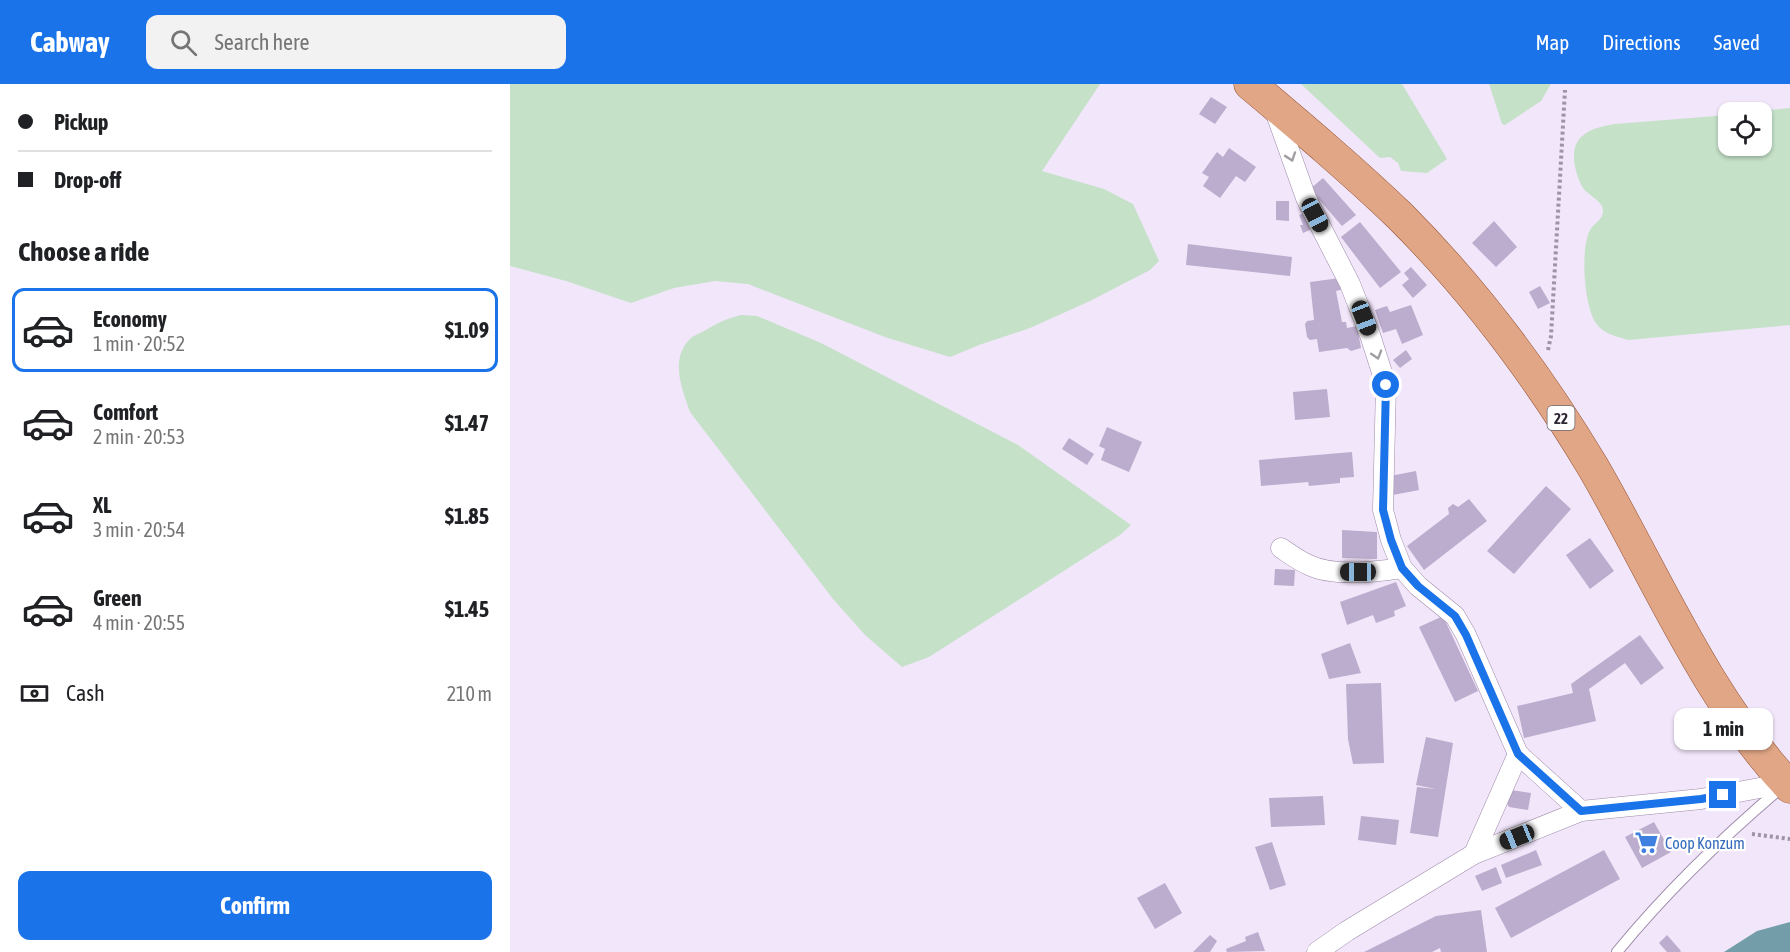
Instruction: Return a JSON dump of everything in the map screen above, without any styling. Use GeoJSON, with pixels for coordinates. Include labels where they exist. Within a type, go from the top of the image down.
{"type":"FeatureCollection","features":[{"type":"Feature","properties":{"kind":"main road","name":"22"},"geometry":{"type":"LineString","coordinates":[[1261,93],[1359,177],[1400,217],[1437,256],[1499,329],[1554,406],[1592,466],[1695,654],[1743,727],[1788,785]]}},
{"type":"Feature","properties":{"kind":"street"},"geometry":{"type":"LineString","coordinates":[[1261,93],[1306,198],[1350,284],[1386,385],[1383,510],[1402,568],[1418,586],[1455,616],[1466,635],[1518,754],[1581,811]]}},
{"type":"Feature","properties":{"kind":"street"},"geometry":{"type":"LineString","coordinates":[[1281,548],[1311,566],[1340,572],[1376,572],[1402,568]]}},
{"type":"Feature","properties":{"kind":"street"},"geometry":{"type":"LineString","coordinates":[[1474,854],[1518,754]]}},
{"type":"Feature","properties":{"kind":"street"},"geometry":{"type":"LineString","coordinates":[[1317,952],[1347,931],[1474,854],[1581,811],[1701,799],[1788,785]]}},
{"type":"Feature","properties":{"kind":"lane"},"geometry":{"type":"LineString","coordinates":[[1617,952],[1645,918],[1732,831],[1788,785]]}},
{"type":"Feature","properties":{"kind":"path"},"geometry":{"type":"LineString","coordinates":[[1548,354],[1551,336],[1565,90]]}},
{"type":"Feature","properties":{"kind":"path"},"geometry":{"type":"LineString","coordinates":[[1732,831],[1790,839]]}},
{"type":"Feature","properties":{"kind":"shaded area"},"geometry":{"type":"Polygon","coordinates":[[[510,84],[1100,84],[1042,171],[1104,189],[1133,204],[1159,261],[1150,270],[1090,301],[1030,328],[950,357],[885,337],[748,284],[715,281],[674,288],[631,303],[566,281],[510,266],[510,84]]]}},
{"type":"Feature","properties":{"kind":"shaded area"},"geometry":{"type":"Polygon","coordinates":[[[1301,84],[1402,84],[1447,159],[1427,173],[1401,171],[1398,163],[1390,157],[1380,158],[1301,84]]]}},
{"type":"Feature","properties":{"kind":"shaded area"},"geometry":{"type":"Polygon","coordinates":[[[1489,84],[1551,84],[1541,101],[1505,125],[1502,124],[1489,84]]]}},
{"type":"Feature","properties":{"kind":"shaded area"},"geometry":{"type":"Polygon","coordinates":[[[1790,108],[1790,325],[1628,340],[1602,330],[1592,315],[1589,304],[1584,263],[1590,230],[1600,219],[1603,211],[1598,201],[1583,188],[1578,178],[1574,156],[1578,141],[1589,131],[1615,124],[1718,116],[1718,156],[1772,156],[1772,110],[1790,108]]]}},
{"type":"Feature","properties":{"kind":"shaded area"},"geometry":{"type":"Polygon","coordinates":[[[741,315],[757,316],[821,343],[1018,445],[1131,525],[1120,535],[929,657],[902,667],[865,635],[833,599],[690,412],[679,375],[683,348],[695,335],[741,315]]]}},
{"type":"Feature","properties":{"kind":"shaded area"},"geometry":{"type":"Polygon","coordinates":[[[1790,922],[1790,952],[1724,952],[1757,931],[1790,922]]]}},
{"type":"Feature","properties":{"kind":"building"},"geometry":{"type":"Polygon","coordinates":[[[1211,97],[1227,107],[1215,124],[1199,114],[1211,97]]]}},
{"type":"Feature","properties":{"kind":"building"},"geometry":{"type":"Polygon","coordinates":[[[1229,148],[1256,167],[1245,182],[1236,176],[1220,198],[1203,186],[1209,177],[1202,173],[1217,152],[1223,157],[1229,148]]]}},
{"type":"Feature","properties":{"kind":"building"},"geometry":{"type":"Polygon","coordinates":[[[1323,178],[1356,215],[1342,226],[1310,189],[1323,178]]]}},
{"type":"Feature","properties":{"kind":"building"},"geometry":{"type":"Polygon","coordinates":[[[1276,201],[1289,201],[1289,221],[1276,220],[1276,201]]]}},
{"type":"Feature","properties":{"kind":"building"},"geometry":{"type":"Polygon","coordinates":[[[1308,212],[1316,227],[1303,233],[1299,215],[1308,212]]]}},
{"type":"Feature","properties":{"kind":"building"},"geometry":{"type":"Polygon","coordinates":[[[1494,221],[1517,247],[1496,267],[1472,243],[1494,221]]]}},
{"type":"Feature","properties":{"kind":"building"},"geometry":{"type":"Polygon","coordinates":[[[1360,222],[1401,272],[1380,288],[1341,237],[1360,222]]]}},
{"type":"Feature","properties":{"kind":"building"},"geometry":{"type":"Polygon","coordinates":[[[1188,244],[1292,257],[1290,276],[1186,265],[1188,244]]]}},
{"type":"Feature","properties":{"kind":"building"},"geometry":{"type":"Polygon","coordinates":[[[1411,267],[1427,285],[1413,298],[1402,285],[1409,279],[1404,273],[1411,267]]]}},
{"type":"Feature","properties":{"kind":"building"},"geometry":{"type":"Polygon","coordinates":[[[1340,278],[1344,289],[1336,291],[1342,322],[1346,322],[1347,328],[1357,326],[1361,348],[1351,351],[1347,348],[1319,352],[1317,339],[1310,340],[1307,337],[1305,324],[1307,321],[1314,320],[1310,282],[1340,278]]]}},
{"type":"Feature","properties":{"kind":"building"},"geometry":{"type":"Polygon","coordinates":[[[1540,286],[1550,303],[1538,309],[1529,292],[1540,286]]]}},
{"type":"Feature","properties":{"kind":"building"},"geometry":{"type":"Polygon","coordinates":[[[1411,305],[1423,335],[1402,344],[1396,329],[1383,333],[1375,310],[1387,306],[1390,312],[1411,305]]]}},
{"type":"Feature","properties":{"kind":"building"},"geometry":{"type":"Polygon","coordinates":[[[1406,350],[1412,359],[1400,368],[1393,360],[1406,350]]]}},
{"type":"Feature","properties":{"kind":"building"},"geometry":{"type":"Polygon","coordinates":[[[1327,389],[1330,417],[1295,420],[1293,392],[1327,389]]]}},
{"type":"Feature","properties":{"kind":"building"},"geometry":{"type":"Polygon","coordinates":[[[1107,427],[1142,442],[1129,472],[1101,460],[1105,449],[1099,446],[1107,427]]]}},
{"type":"Feature","properties":{"kind":"building"},"geometry":{"type":"Polygon","coordinates":[[[1069,438],[1094,454],[1087,465],[1062,449],[1069,438]]]}},
{"type":"Feature","properties":{"kind":"building"},"geometry":{"type":"Polygon","coordinates":[[[1352,452],[1354,477],[1340,478],[1340,483],[1309,486],[1308,482],[1261,486],[1259,460],[1352,452]]]}},
{"type":"Feature","properties":{"kind":"building"},"geometry":{"type":"Polygon","coordinates":[[[1416,471],[1419,490],[1393,495],[1390,476],[1416,471]]]}},
{"type":"Feature","properties":{"kind":"building"},"geometry":{"type":"Polygon","coordinates":[[[1546,486],[1571,509],[1514,574],[1487,551],[1546,486]]]}},
{"type":"Feature","properties":{"kind":"building"},"geometry":{"type":"Polygon","coordinates":[[[1469,499],[1487,521],[1424,570],[1407,546],[1449,514],[1448,508],[1453,504],[1458,507],[1469,499]]]}},
{"type":"Feature","properties":{"kind":"building"},"geometry":{"type":"Polygon","coordinates":[[[1342,530],[1377,532],[1377,559],[1342,558],[1342,530]]]}},
{"type":"Feature","properties":{"kind":"building"},"geometry":{"type":"Polygon","coordinates":[[[1590,538],[1614,571],[1590,589],[1566,555],[1590,538]]]}},
{"type":"Feature","properties":{"kind":"building"},"geometry":{"type":"Polygon","coordinates":[[[1275,569],[1295,570],[1294,586],[1274,585],[1275,569]]]}},
{"type":"Feature","properties":{"kind":"building"},"geometry":{"type":"Polygon","coordinates":[[[1396,582],[1406,606],[1394,611],[1395,616],[1376,623],[1373,615],[1347,625],[1340,602],[1396,582]]]}},
{"type":"Feature","properties":{"kind":"building"},"geometry":{"type":"Polygon","coordinates":[[[1443,616],[1478,691],[1455,702],[1419,627],[1443,616]]]}},
{"type":"Feature","properties":{"kind":"building"},"geometry":{"type":"Polygon","coordinates":[[[1640,635],[1664,668],[1641,685],[1625,663],[1589,689],[1596,721],[1524,738],[1517,706],[1573,693],[1571,684],[1640,635]]]}},
{"type":"Feature","properties":{"kind":"building"},"geometry":{"type":"Polygon","coordinates":[[[1350,643],[1361,673],[1329,679],[1321,654],[1350,643]]]}},
{"type":"Feature","properties":{"kind":"building"},"geometry":{"type":"Polygon","coordinates":[[[1381,683],[1384,763],[1353,764],[1348,739],[1346,684],[1381,683]]]}},
{"type":"Feature","properties":{"kind":"building"},"geometry":{"type":"Polygon","coordinates":[[[1426,737],[1453,743],[1438,837],[1410,833],[1417,787],[1436,789],[1416,785],[1426,737]]]}},
{"type":"Feature","properties":{"kind":"building"},"geometry":{"type":"Polygon","coordinates":[[[1511,790],[1531,793],[1528,810],[1509,807],[1504,798],[1511,790]]]}},
{"type":"Feature","properties":{"kind":"building"},"geometry":{"type":"Polygon","coordinates":[[[1323,796],[1325,825],[1271,827],[1269,798],[1323,796]]]}},
{"type":"Feature","properties":{"kind":"building"},"geometry":{"type":"Polygon","coordinates":[[[1361,816],[1399,820],[1396,845],[1358,840],[1361,816]]]}},
{"type":"Feature","properties":{"kind":"building"},"geometry":{"type":"Polygon","coordinates":[[[1654,822],[1671,852],[1642,868],[1625,837],[1654,822]]]}},
{"type":"Feature","properties":{"kind":"building"},"geometry":{"type":"Polygon","coordinates":[[[1272,842],[1286,885],[1270,890],[1255,847],[1272,842]]]}},
{"type":"Feature","properties":{"kind":"building"},"geometry":{"type":"Polygon","coordinates":[[[1536,850],[1542,865],[1506,878],[1501,865],[1536,850]]]}},
{"type":"Feature","properties":{"kind":"building"},"geometry":{"type":"Polygon","coordinates":[[[1604,850],[1620,879],[1511,938],[1495,908],[1604,850]]]}},
{"type":"Feature","properties":{"kind":"building"},"geometry":{"type":"Polygon","coordinates":[[[1496,867],[1502,883],[1482,891],[1475,876],[1496,867]]]}},
{"type":"Feature","properties":{"kind":"building"},"geometry":{"type":"Polygon","coordinates":[[[1165,883],[1182,913],[1155,929],[1137,898],[1165,883]]]}},
{"type":"Feature","properties":{"kind":"building"},"geometry":{"type":"Polygon","coordinates":[[[1481,910],[1487,952],[1441,952],[1440,948],[1432,952],[1364,952],[1436,916],[1481,910]]]}},
{"type":"Feature","properties":{"kind":"building"},"geometry":{"type":"Polygon","coordinates":[[[1258,932],[1265,951],[1227,952],[1226,949],[1246,941],[1245,937],[1258,932]]]}},
{"type":"Feature","properties":{"kind":"building"},"geometry":{"type":"Polygon","coordinates":[[[1210,935],[1217,941],[1210,952],[1193,952],[1210,935]]]}},
{"type":"Feature","properties":{"kind":"building"},"geometry":{"type":"Polygon","coordinates":[[[1667,935],[1680,952],[1667,952],[1659,943],[1667,935]]]}},
{"type":"Feature","properties":{"kind":"place","name":"Coop Konzum"},"geometry":{"type":"Point","coordinates":[1647,843]}},
{"type":"Feature","properties":{"kind":"route"},"geometry":{"type":"LineString","coordinates":[[1386,385],[1383,510],[1391,540],[1402,568],[1418,586],[1455,616],[1466,635],[1518,754],[1581,811],[1723,795]]}}]}
